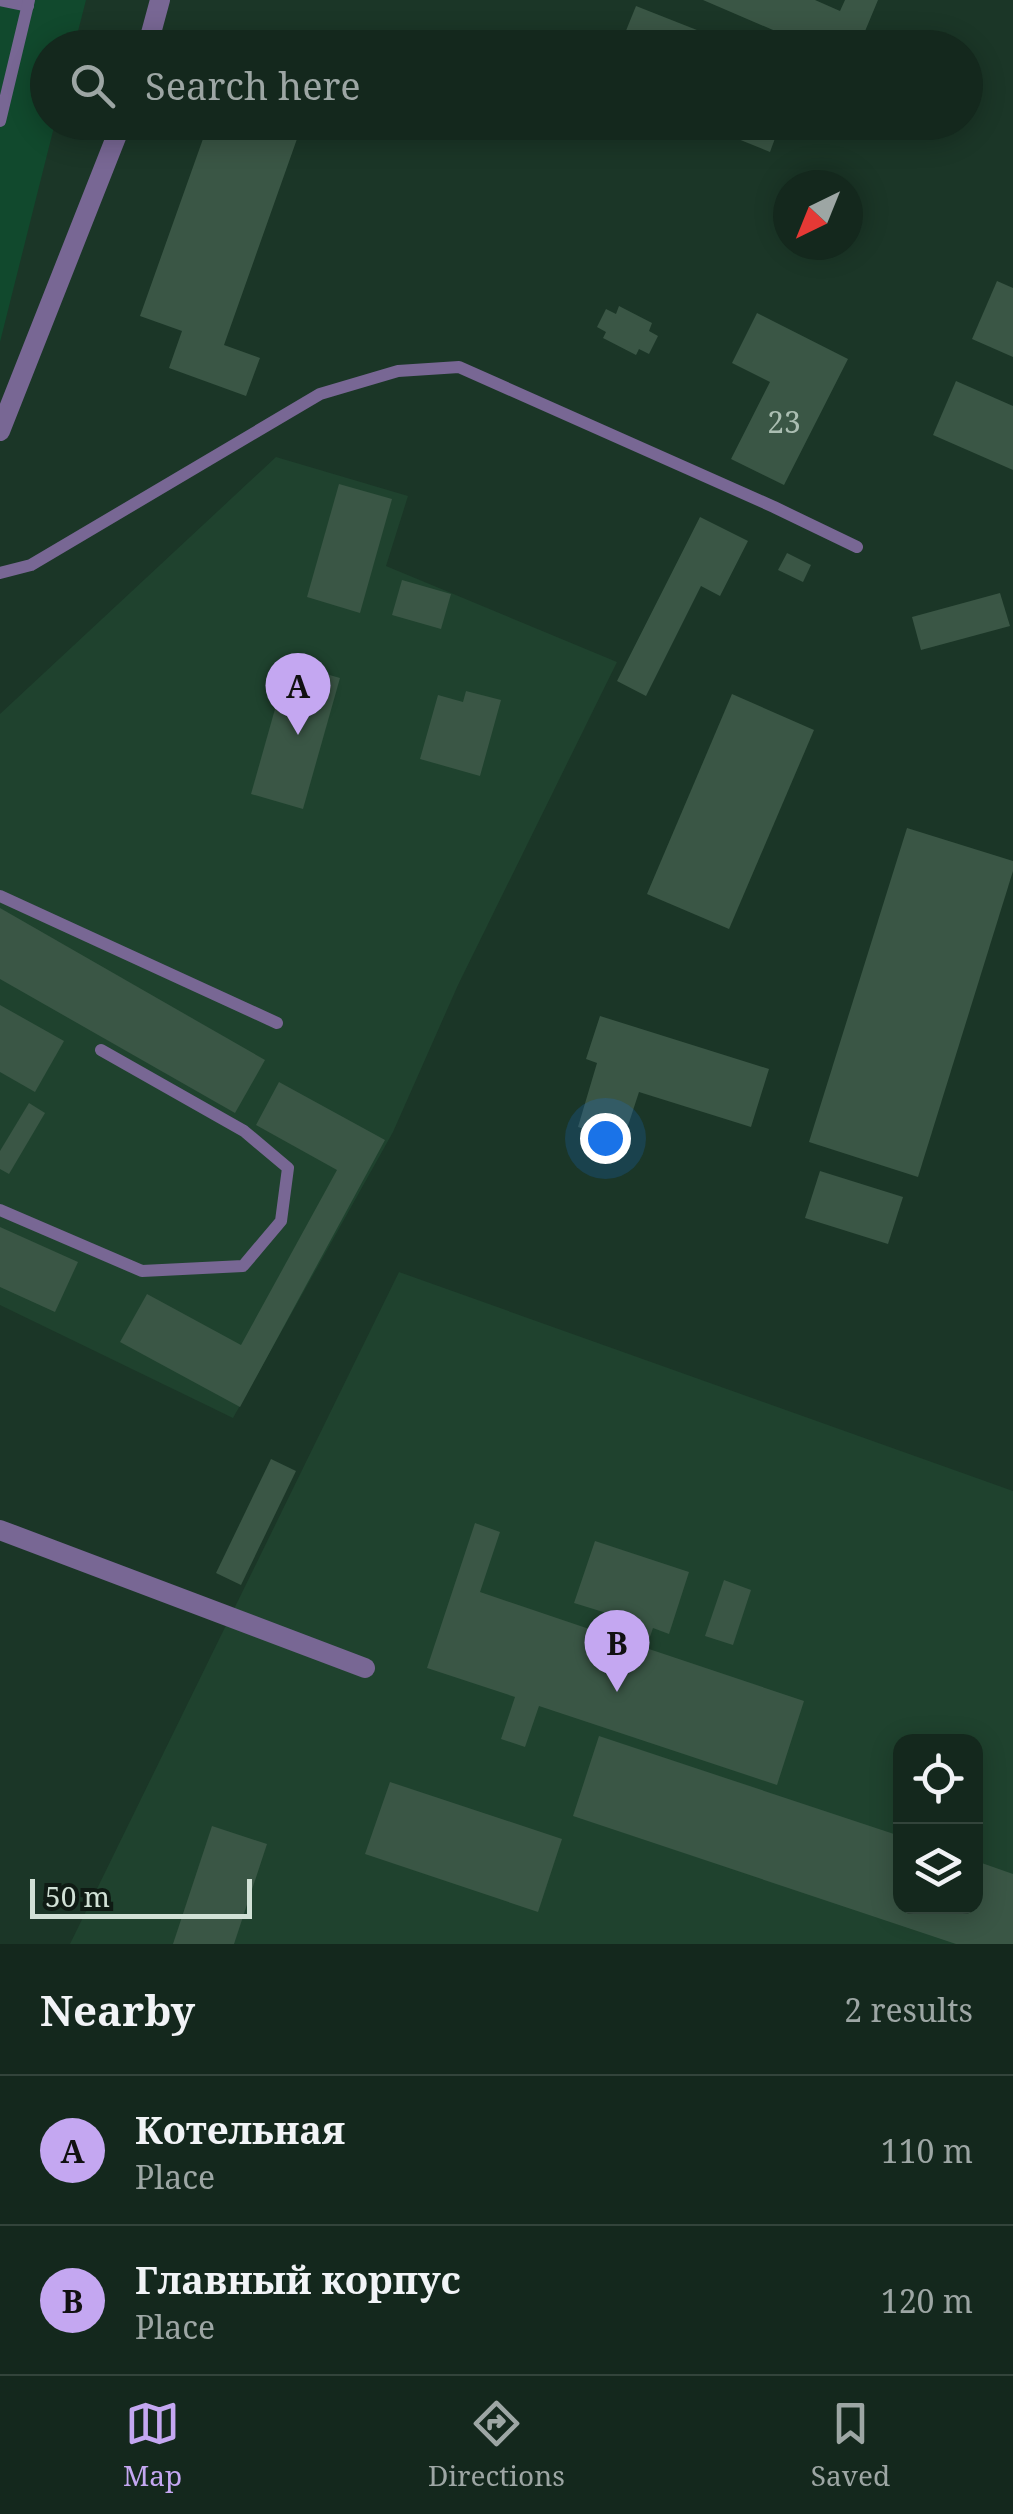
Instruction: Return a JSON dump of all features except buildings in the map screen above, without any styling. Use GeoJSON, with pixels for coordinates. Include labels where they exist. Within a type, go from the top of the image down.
{"type":"FeatureCollection","features":[{"type":"Feature","properties":{"kind":"street"},"geometry":{"type":"LineString","coordinates":[[152,30],[160,0]]}},
{"type":"Feature","properties":{"kind":"street"},"geometry":{"type":"LineString","coordinates":[[0,430],[115,140]]}},
{"type":"Feature","properties":{"kind":"street"},"geometry":{"type":"LineString","coordinates":[[0,1530],[364,1668]]}},
{"type":"Feature","properties":{"kind":"lane"},"geometry":{"type":"LineString","coordinates":[[0,0],[29,3],[0,121]]}},
{"type":"Feature","properties":{"kind":"lane"},"geometry":{"type":"LineString","coordinates":[[0,572],[31,565],[320,394],[398,370],[459,367],[856,547]]}},
{"type":"Feature","properties":{"kind":"lane"},"geometry":{"type":"LineString","coordinates":[[0,896],[277,1023]]}},
{"type":"Feature","properties":{"kind":"lane"},"geometry":{"type":"LineString","coordinates":[[0,1210],[142,1271],[243,1266],[282,1221],[288,1168],[244,1131],[101,1050]]}},
{"type":"Feature","properties":{"kind":"shaded area"},"geometry":{"type":"Polygon","coordinates":[[[0,0],[86,0],[78,30],[30,30],[30,140],[51,140],[0,342],[0,0]]]}},
{"type":"Feature","properties":{"kind":"shaded area"},"geometry":{"type":"Polygon","coordinates":[[[276,457],[408,496],[386,566],[617,662],[458,985],[393,1132],[233,1418],[0,1305],[0,714],[276,457]]]}},
{"type":"Feature","properties":{"kind":"shaded area"},"geometry":{"type":"Polygon","coordinates":[[[399,1272],[1013,1491],[1013,1944],[70,1944],[399,1272]]]}},
{"type":"Feature","properties":{"kind":"place","name":"Котельная"},"geometry":{"type":"Point","coordinates":[298,735]}},
{"type":"Feature","properties":{"kind":"place","name":"Главный корпус"},"geometry":{"type":"Point","coordinates":[617,1692]}}]}
